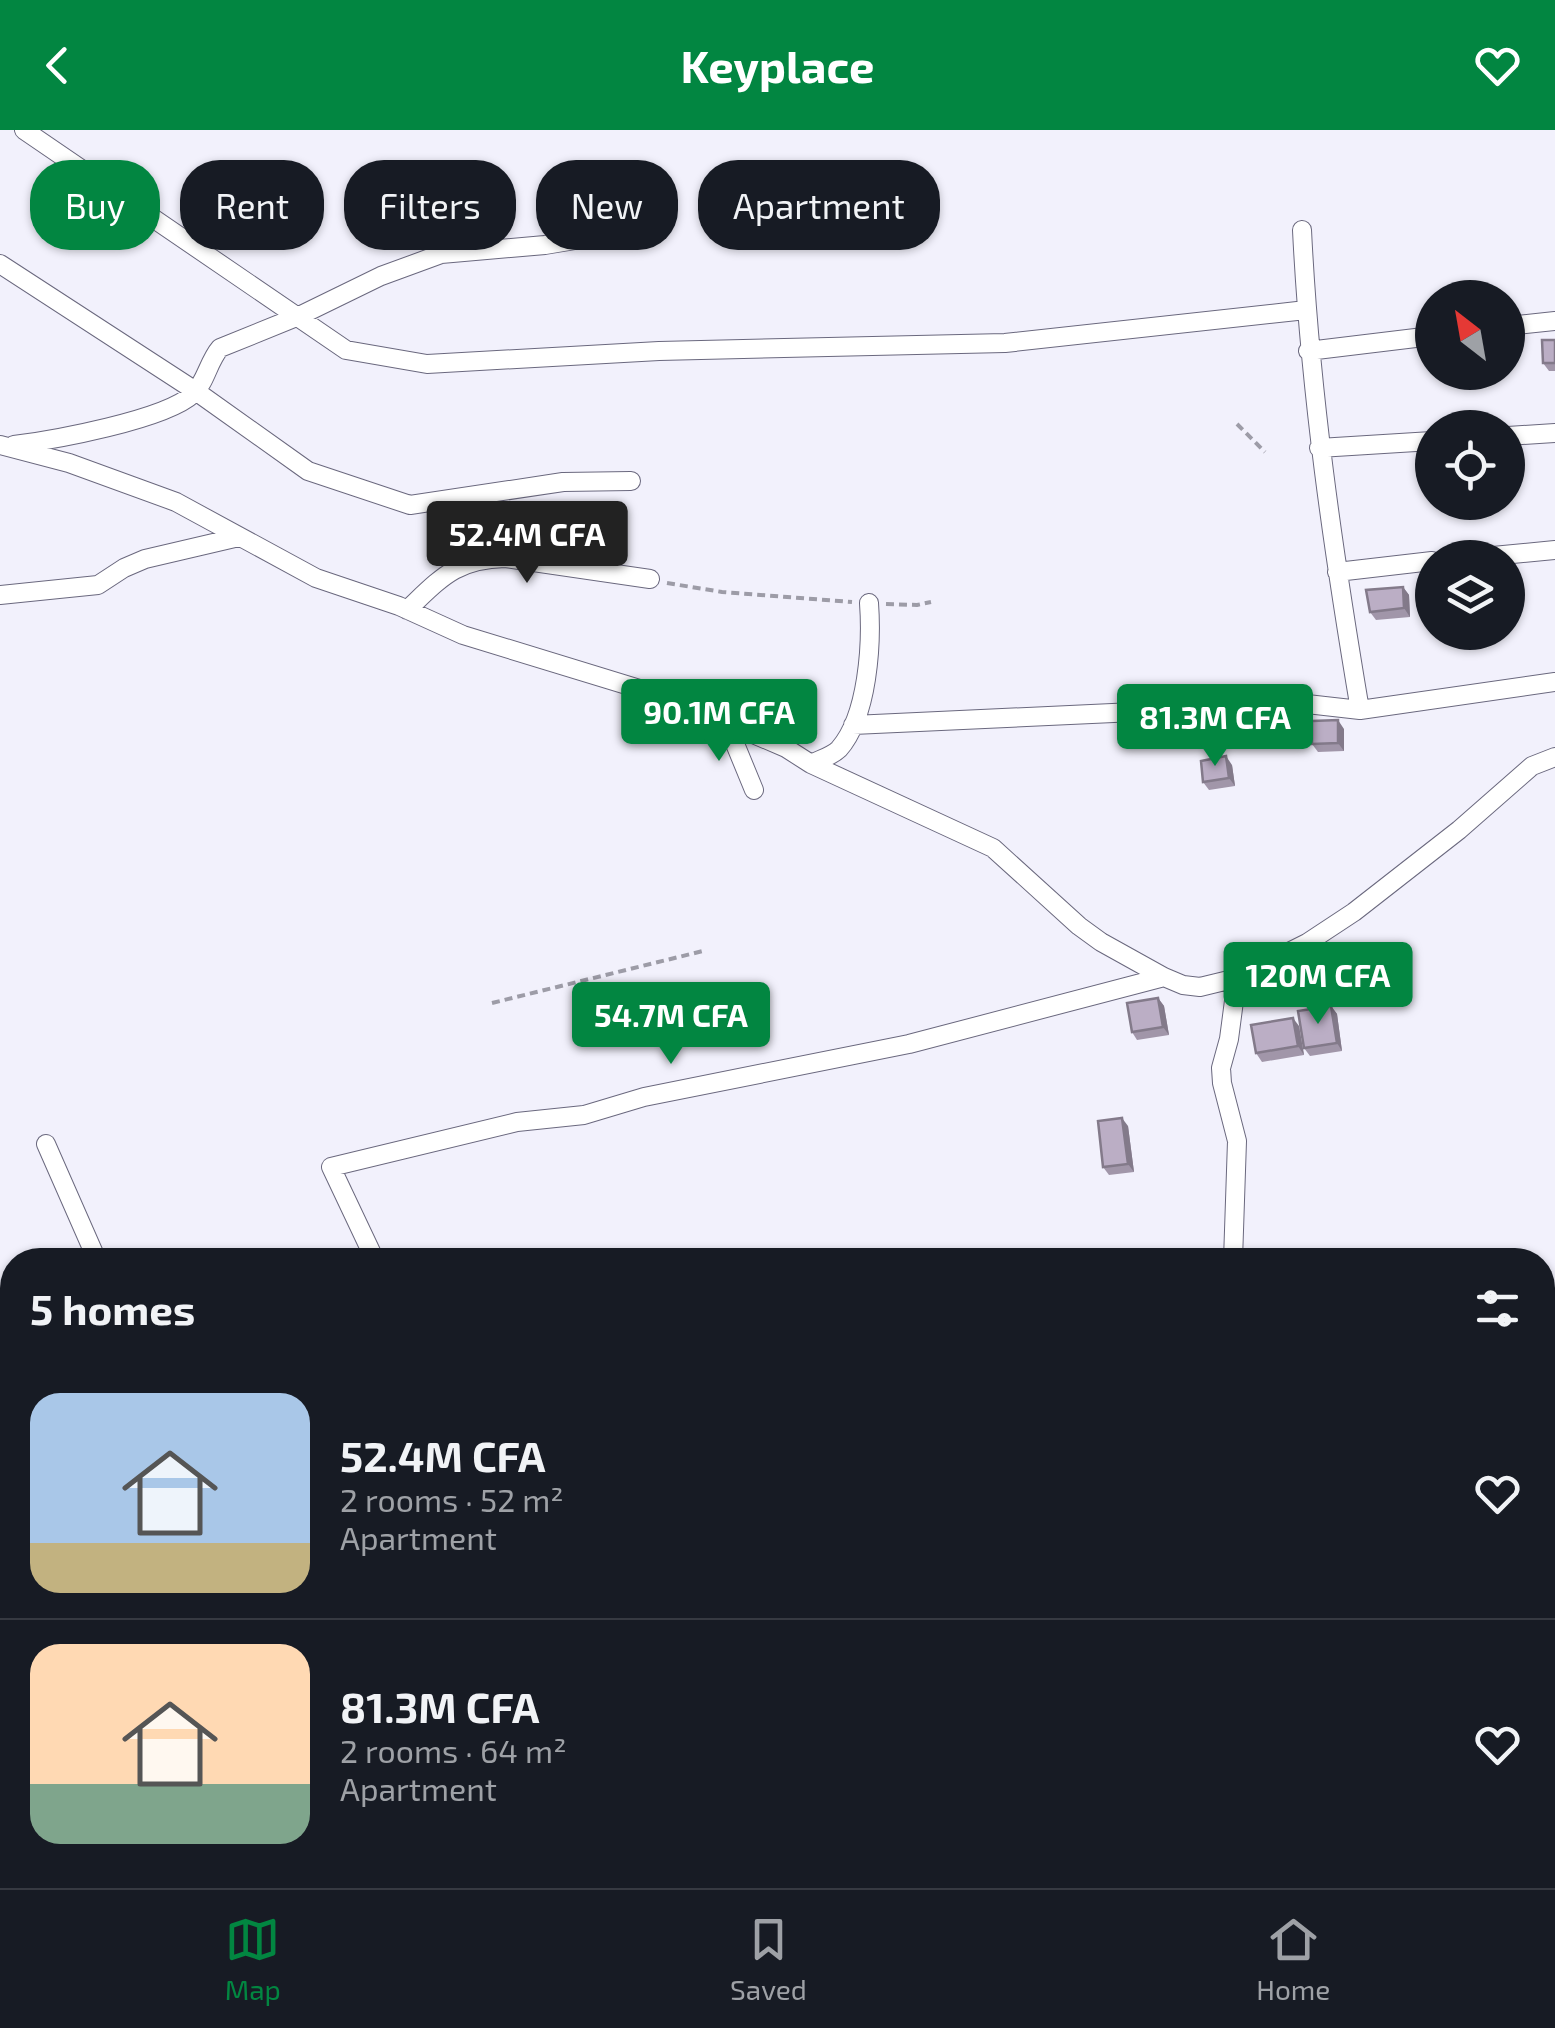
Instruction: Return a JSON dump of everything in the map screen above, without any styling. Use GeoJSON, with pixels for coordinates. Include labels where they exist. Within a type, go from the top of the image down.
{"type":"FeatureCollection","features":[{"type":"Feature","properties":{"kind":"street"},"geometry":{"type":"LineString","coordinates":[[24,130],[346,350],[427,364],[659,351],[1005,343],[1306,310]]}},
{"type":"Feature","properties":{"kind":"street"},"geometry":{"type":"LineString","coordinates":[[1302,230],[1308,351],[1319,448],[1360,710]]}},
{"type":"Feature","properties":{"kind":"street"},"geometry":{"type":"LineString","coordinates":[[2,446],[89,432],[172,408],[196,392],[211,358],[220,348],[299,316],[381,276],[441,254],[536,246]]}},
{"type":"Feature","properties":{"kind":"street"},"geometry":{"type":"LineString","coordinates":[[0,264],[196,392],[308,471],[410,505],[564,482],[631,481]]}},
{"type":"Feature","properties":{"kind":"street"},"geometry":{"type":"LineString","coordinates":[[1525,324],[1555,321]]}},
{"type":"Feature","properties":{"kind":"street"},"geometry":{"type":"LineString","coordinates":[[1308,351],[1415,338]]}},
{"type":"Feature","properties":{"kind":"street"},"geometry":{"type":"LineString","coordinates":[[1525,435],[1555,433]]}},
{"type":"Feature","properties":{"kind":"street"},"geometry":{"type":"LineString","coordinates":[[1319,448],[1415,442]]}},
{"type":"Feature","properties":{"kind":"street"},"geometry":{"type":"LineString","coordinates":[[2,446],[70,463],[176,502],[316,578],[407,610],[462,635],[670,698],[786,748],[812,764],[993,848],[1079,926],[1164,978],[1184,985],[1200,986],[1237,978],[1307,943],[1354,912],[1459,830],[1532,766],[1555,757]]}},
{"type":"Feature","properties":{"kind":"street"},"geometry":{"type":"LineString","coordinates":[[0,595],[98,586],[146,559],[240,537]]}},
{"type":"Feature","properties":{"kind":"street"},"geometry":{"type":"LineString","coordinates":[[1525,553],[1555,550]]}},
{"type":"Feature","properties":{"kind":"street"},"geometry":{"type":"LineString","coordinates":[[407,610],[448,572],[481,559],[505,558],[650,579]]}},
{"type":"Feature","properties":{"kind":"street"},"geometry":{"type":"LineString","coordinates":[[1336,572],[1415,563]]}},
{"type":"Feature","properties":{"kind":"street"},"geometry":{"type":"LineString","coordinates":[[812,764],[836,752],[853,725],[868,672],[870,603]]}},
{"type":"Feature","properties":{"kind":"street"},"geometry":{"type":"LineString","coordinates":[[853,725],[1307,704],[1360,710],[1555,682]]}},
{"type":"Feature","properties":{"kind":"street"},"geometry":{"type":"LineString","coordinates":[[726,722],[754,790]]}},
{"type":"Feature","properties":{"kind":"street"},"geometry":{"type":"LineString","coordinates":[[369,1248],[331,1167],[518,1122],[584,1114],[644,1096],[910,1044],[1164,978]]}},
{"type":"Feature","properties":{"kind":"street"},"geometry":{"type":"LineString","coordinates":[[1232,1248],[1236,1141],[1221,1068],[1237,978]]}},
{"type":"Feature","properties":{"kind":"street"},"geometry":{"type":"LineString","coordinates":[[46,1144],[92,1248]]}},
{"type":"Feature","properties":{"kind":"path"},"geometry":{"type":"LineString","coordinates":[[1237,424],[1266,452]]}},
{"type":"Feature","properties":{"kind":"path"},"geometry":{"type":"LineString","coordinates":[[650,579],[722,592],[917,606],[931,602]]}},
{"type":"Feature","properties":{"kind":"path"},"geometry":{"type":"LineString","coordinates":[[492,1003],[702,951]]}},
{"type":"Feature","properties":{"kind":"building"},"geometry":{"type":"Polygon","coordinates":[[[1542,340],[1555,340],[1555,363],[1543,363],[1542,340]]]}},
{"type":"Feature","properties":{"kind":"building"},"geometry":{"type":"Polygon","coordinates":[[[1403,587],[1404,608],[1370,612],[1366,590],[1403,587]]]}},
{"type":"Feature","properties":{"kind":"building"},"geometry":{"type":"Polygon","coordinates":[[[1338,720],[1338,743],[1312,744],[1312,721],[1338,720]]]}},
{"type":"Feature","properties":{"kind":"building"},"geometry":{"type":"Polygon","coordinates":[[[1226,756],[1229,778],[1203,782],[1201,761],[1226,756]]]}},
{"type":"Feature","properties":{"kind":"building"},"geometry":{"type":"Polygon","coordinates":[[[1158,998],[1163,1027],[1132,1032],[1127,1003],[1158,998]]]}},
{"type":"Feature","properties":{"kind":"building"},"geometry":{"type":"Polygon","coordinates":[[[1331,1006],[1337,1043],[1304,1048],[1298,1011],[1331,1006]]]}},
{"type":"Feature","properties":{"kind":"building"},"geometry":{"type":"Polygon","coordinates":[[[1293,1018],[1298,1046],[1256,1053],[1251,1025],[1293,1018]]]}},
{"type":"Feature","properties":{"kind":"building"},"geometry":{"type":"Polygon","coordinates":[[[1122,1118],[1128,1164],[1103,1167],[1098,1121],[1122,1118]]]}}]}
